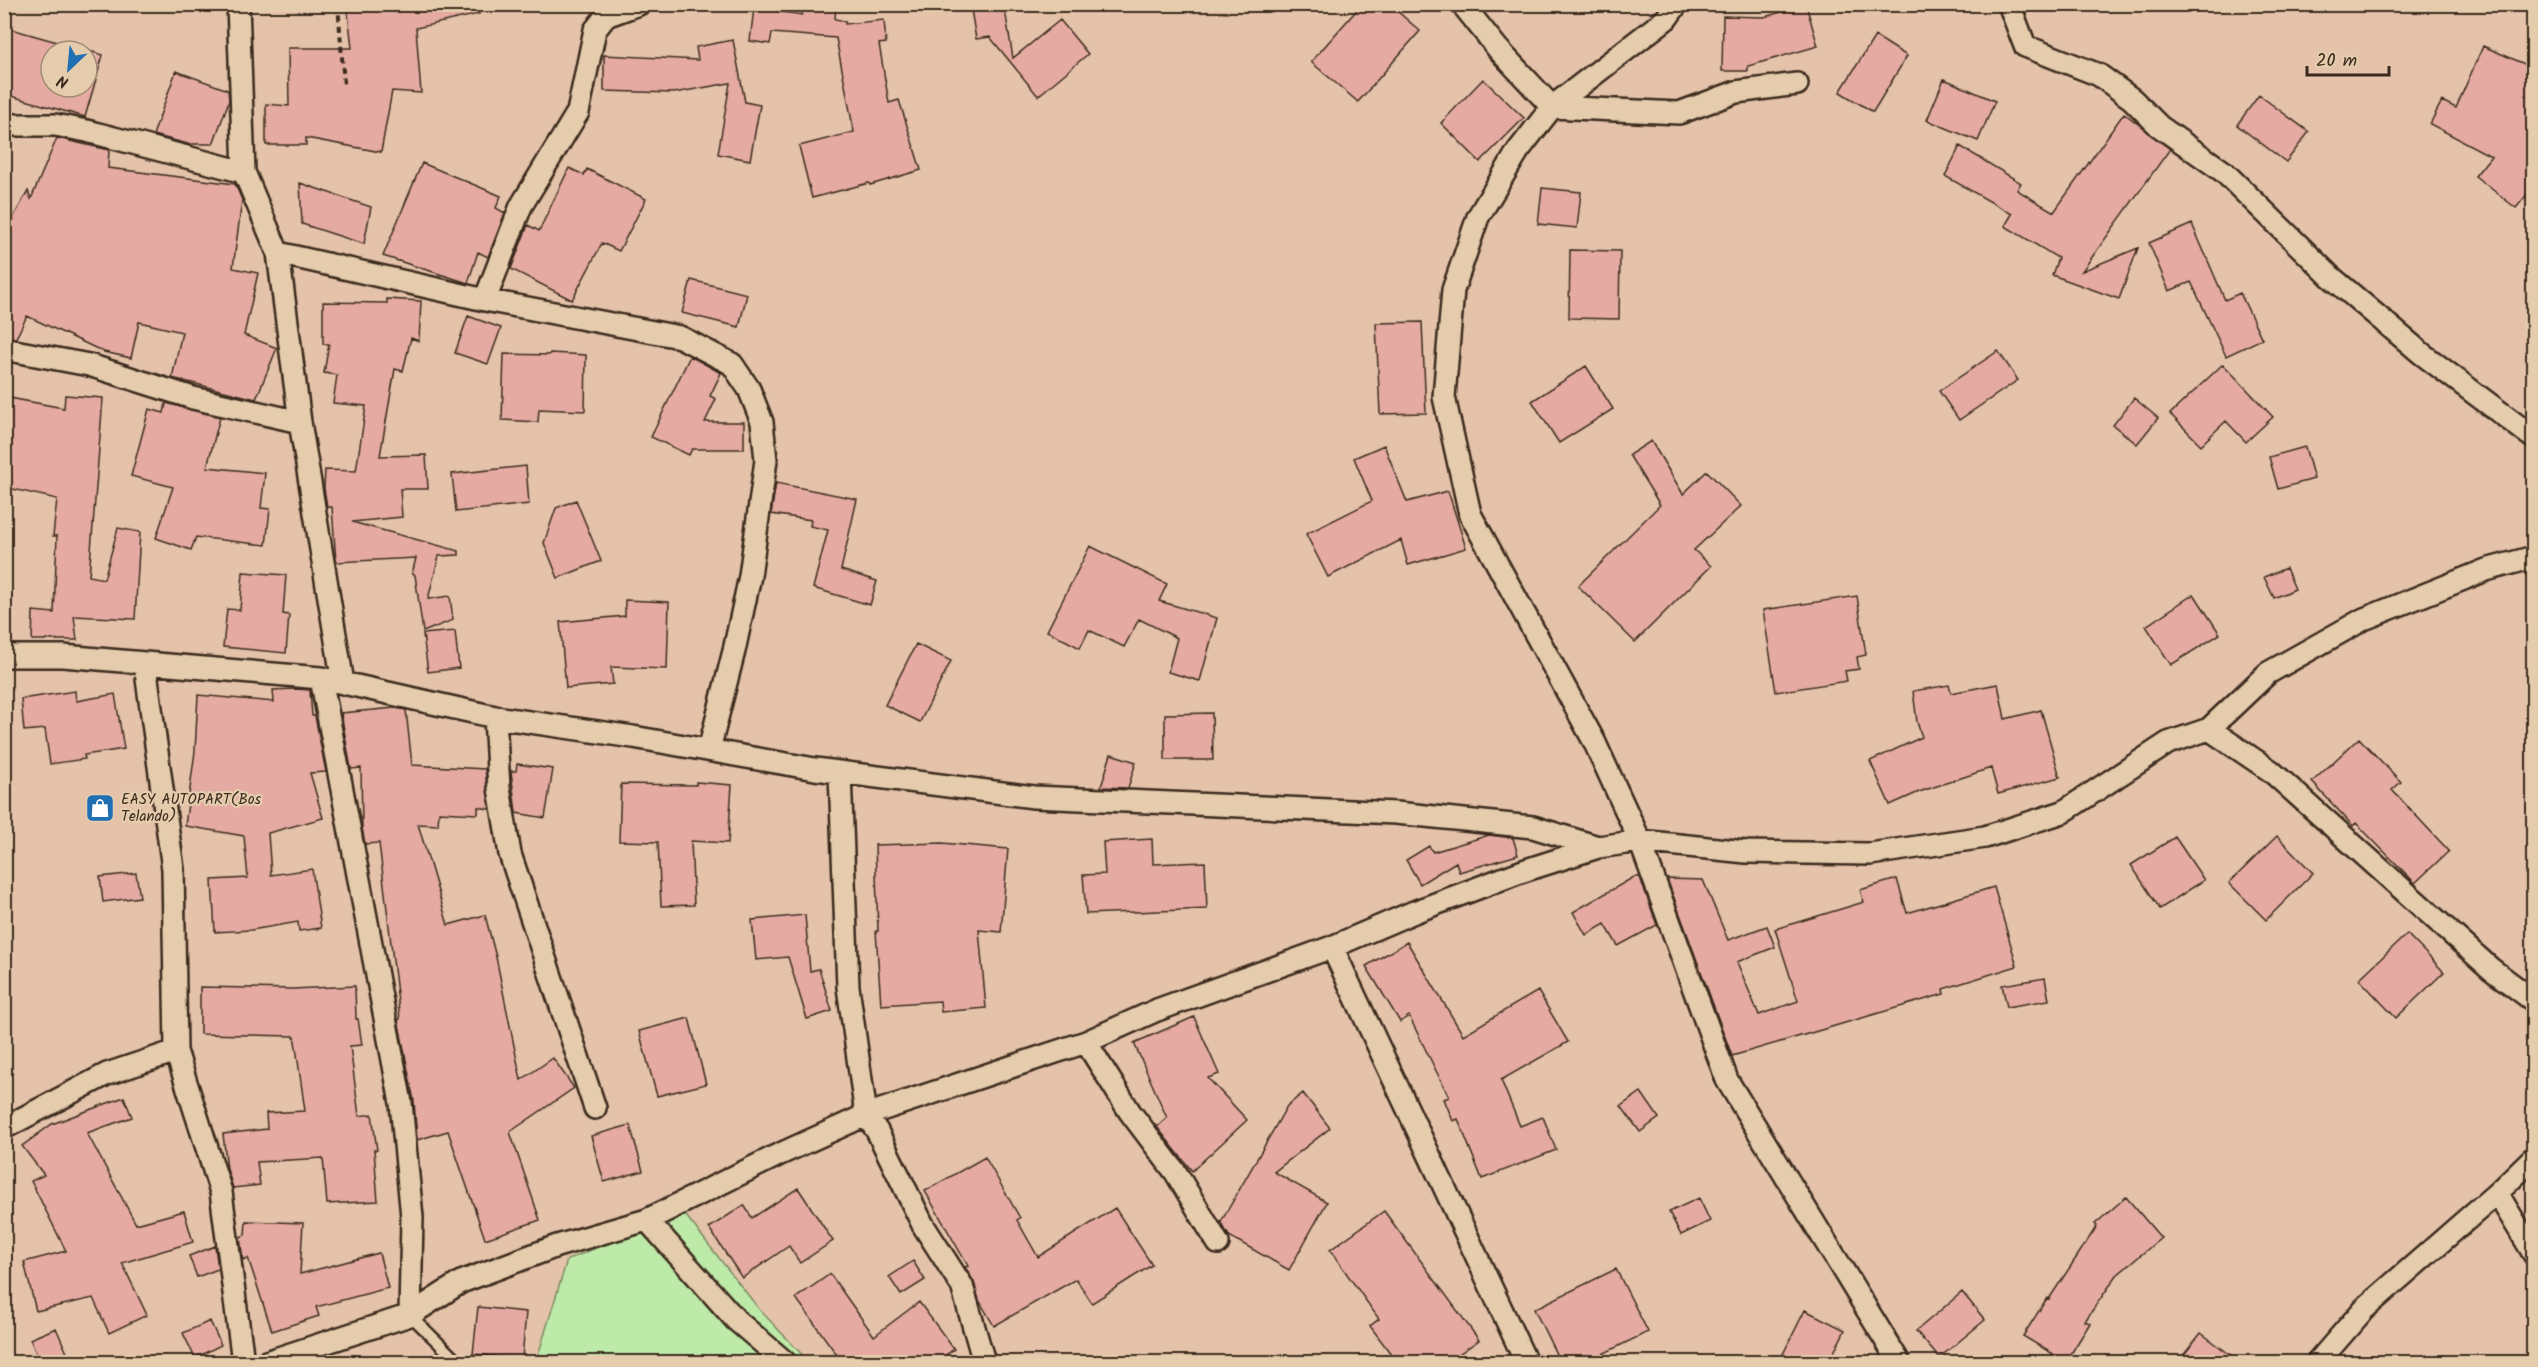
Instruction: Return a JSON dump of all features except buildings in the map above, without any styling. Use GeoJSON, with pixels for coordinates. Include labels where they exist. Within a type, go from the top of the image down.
{"type":"FeatureCollection","features":[{"type":"Feature","properties":{"kind":"street"},"geometry":{"type":"LineString","coordinates":[[238,4],[244,172],[278,253],[300,422],[343,683]]}},
{"type":"Feature","properties":{"kind":"street"},"geometry":{"type":"LineString","coordinates":[[485,300],[521,206],[578,112],[594,30],[606,16],[639,4]]}},
{"type":"Feature","properties":{"kind":"street"},"geometry":{"type":"LineString","coordinates":[[1462,4],[1498,49],[1552,107],[1679,113],[1736,92],[1797,84]]}},
{"type":"Feature","properties":{"kind":"street"},"geometry":{"type":"LineString","coordinates":[[1677,4],[1666,19],[1552,107],[1518,151],[1478,217],[1453,290],[1444,397],[1470,514],[1594,741],[1640,842],[1727,1080],[1899,1362]]}},
{"type":"Feature","properties":{"kind":"street"},"geometry":{"type":"LineString","coordinates":[[2009,4],[2025,46],[2099,75],[2132,99],[2158,126],[2223,172],[2282,231],[2375,315],[2421,353],[2534,438]]}},
{"type":"Feature","properties":{"kind":"street"},"geometry":{"type":"LineString","coordinates":[[4,125],[56,124],[87,130],[244,172]]}},
{"type":"Feature","properties":{"kind":"street"},"geometry":{"type":"LineString","coordinates":[[278,253],[485,300],[680,337],[732,364],[749,389],[762,422],[766,460],[750,576],[709,750]]}},
{"type":"Feature","properties":{"kind":"street"},"geometry":{"type":"LineString","coordinates":[[4,349],[89,365],[193,399],[300,422]]}},
{"type":"Feature","properties":{"kind":"street"},"geometry":{"type":"LineString","coordinates":[[266,1362],[410,1315],[461,1281],[557,1246],[647,1220],[778,1155],[866,1115],[1086,1042],[1157,1011],[1332,947],[1414,912],[1523,871],[1598,847],[1640,842],[1746,852],[1870,854],[1985,837],[2063,812],[2168,743],[2209,729],[2268,673],[2364,619],[2486,570],[2534,557]]}},
{"type":"Feature","properties":{"kind":"street"},"geometry":{"type":"LineString","coordinates":[[4,656],[63,656],[321,678],[495,717],[840,773],[1034,797],[1396,813],[1533,827],[1598,847]]}},
{"type":"Feature","properties":{"kind":"street"},"geometry":{"type":"LineString","coordinates":[[145,664],[173,869],[176,1051],[221,1192],[243,1362]]}},
{"type":"Feature","properties":{"kind":"street"},"geometry":{"type":"LineString","coordinates":[[321,678],[401,1103],[412,1217],[410,1315]]}},
{"type":"Feature","properties":{"kind":"street"},"geometry":{"type":"LineString","coordinates":[[495,717],[499,788],[510,854],[595,1108]]}},
{"type":"Feature","properties":{"kind":"street"},"geometry":{"type":"LineString","coordinates":[[2209,729],[2271,771],[2491,969],[2534,1001]]}},
{"type":"Feature","properties":{"kind":"street"},"geometry":{"type":"LineString","coordinates":[[840,773],[848,987],[866,1115],[878,1131],[923,1225],[962,1286],[984,1362]]}},
{"type":"Feature","properties":{"kind":"street"},"geometry":{"type":"LineString","coordinates":[[1332,947],[1526,1362]]}},
{"type":"Feature","properties":{"kind":"street"},"geometry":{"type":"LineString","coordinates":[[1086,1042],[1130,1112],[1176,1173],[1218,1243]]}},
{"type":"Feature","properties":{"kind":"street"},"geometry":{"type":"LineString","coordinates":[[4,1128],[107,1074],[176,1051]]}},
{"type":"Feature","properties":{"kind":"street"},"geometry":{"type":"LineString","coordinates":[[2318,1362],[2364,1309],[2497,1193],[2534,1157]]}},
{"type":"Feature","properties":{"kind":"street"},"geometry":{"type":"LineString","coordinates":[[2497,1193],[2534,1254]]}},
{"type":"Feature","properties":{"kind":"street"},"geometry":{"type":"LineString","coordinates":[[647,1220],[736,1320],[785,1362]]}},
{"type":"Feature","properties":{"kind":"lane"},"geometry":{"type":"LineString","coordinates":[[410,1315],[458,1362]]}},
{"type":"Feature","properties":{"kind":"path"},"geometry":{"type":"LineString","coordinates":[[338,4],[344,85]]}},
{"type":"Feature","properties":{"kind":"green space"},"geometry":{"type":"Polygon","coordinates":[[[683,1212],[759,1309],[809,1362],[536,1362],[567,1260],[683,1212]]]}},
{"type":"Feature","properties":{"kind":"place","name":"EASY AUTOPART(Bos Telando)"},"geometry":{"type":"Point","coordinates":[100,808]}}]}
